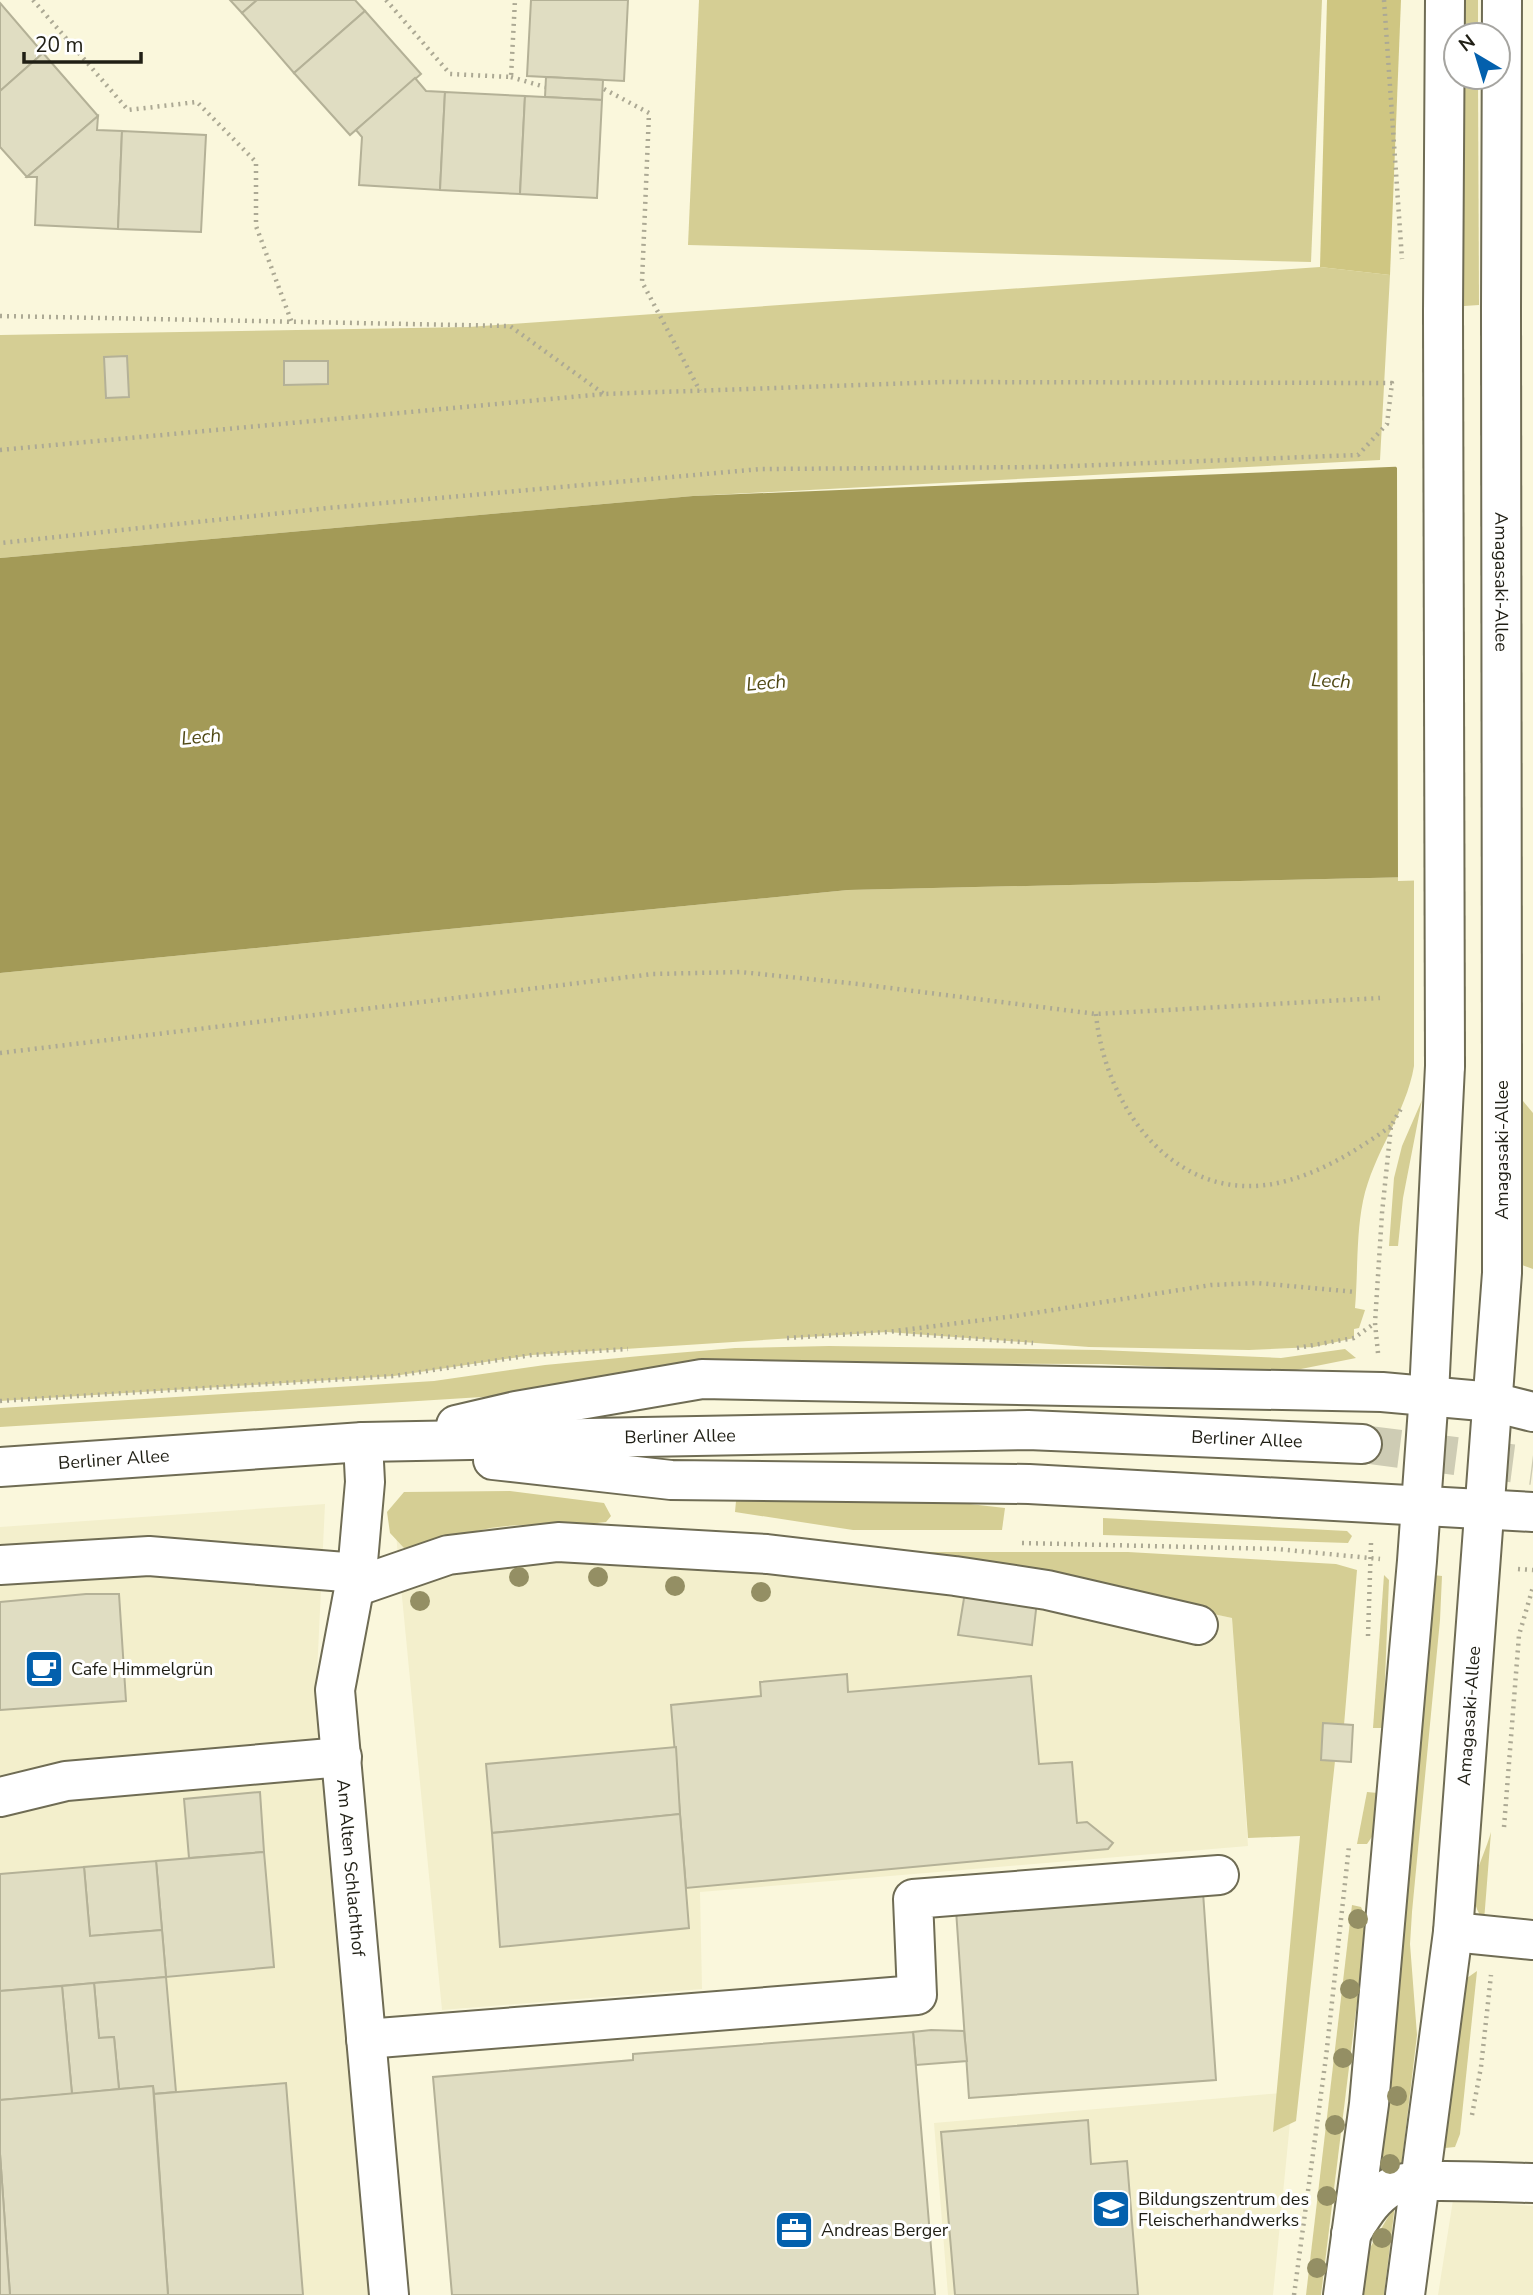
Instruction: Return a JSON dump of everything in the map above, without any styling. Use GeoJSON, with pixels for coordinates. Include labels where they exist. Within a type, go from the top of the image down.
{"type":"FeatureCollection","features":[{"type":"Feature","properties":{"kind":"main road"},"geometry":{"type":"LineString","coordinates":[[1343,2295],[1369,2105],[1429,1394],[1445,1066],[1445,0]]}},
{"type":"Feature","properties":{"kind":"main road","name":"Amagasaki-Allee"},"geometry":{"type":"LineString","coordinates":[[1405,2295],[1453,1932],[1502,1273],[1502,0]]}},
{"type":"Feature","properties":{"kind":"main road"},"geometry":{"type":"LineString","coordinates":[[373,1442],[516,1411],[702,1380],[1382,1392],[1429,1394],[1493,1402],[1533,1412]]}},
{"type":"Feature","properties":{"kind":"main road","name":"Berliner Allee"},"geometry":{"type":"LineString","coordinates":[[0,1467],[373,1442],[1028,1430],[1362,1444]]}},
{"type":"Feature","properties":{"kind":"main road"},"geometry":{"type":"LineString","coordinates":[[373,1442],[502,1461],[671,1480],[1028,1484],[1533,1512]]}},
{"type":"Feature","properties":{"kind":"main road","name":"Am Alten Schlachthof"},"geometry":{"type":"LineString","coordinates":[[373,1442],[365,1482],[356,1580],[335,1690],[389,2295]]}},
{"type":"Feature","properties":{"kind":"main road"},"geometry":{"type":"LineString","coordinates":[[0,1565],[149,1556],[356,1580],[448,1555],[558,1542],[767,1554],[941,1574],[1047,1590],[1198,1625]]}},
{"type":"Feature","properties":{"kind":"main road"},"geometry":{"type":"LineString","coordinates":[[0,1797],[66,1781],[342,1757]]}},
{"type":"Feature","properties":{"kind":"main road"},"geometry":{"type":"LineString","coordinates":[[366,2039],[917,1995],[913,1899],[1219,1875]]}},
{"type":"Feature","properties":{"kind":"main road"},"geometry":{"type":"LineString","coordinates":[[1453,1932],[1533,1940]]}},
{"type":"Feature","properties":{"kind":"main road"},"geometry":{"type":"LineString","coordinates":[[1351,2234],[1364,2211],[1379,2195],[1400,2183],[1533,2183]]}},
{"type":"Feature","properties":{"kind":"path"},"geometry":{"type":"LineString","coordinates":[[33,0],[128,110],[197,102],[256,162],[256,226],[292,323]]}},
{"type":"Feature","properties":{"kind":"path"},"geometry":{"type":"LineString","coordinates":[[386,0],[450,74],[511,77],[545,87]]}},
{"type":"Feature","properties":{"kind":"path"},"geometry":{"type":"LineString","coordinates":[[511,77],[515,0]]}},
{"type":"Feature","properties":{"kind":"path"},"geometry":{"type":"LineString","coordinates":[[1384,0],[1401,253]]}},
{"type":"Feature","properties":{"kind":"path"},"geometry":{"type":"LineString","coordinates":[[604,89],[649,113],[642,282],[700,391]]}},
{"type":"Feature","properties":{"kind":"path"},"geometry":{"type":"LineString","coordinates":[[0,316],[510,326],[604,394]]}},
{"type":"Feature","properties":{"kind":"path"},"geometry":{"type":"LineString","coordinates":[[0,450],[604,394],[944,382],[1392,383],[1388,424],[1358,455],[1046,467],[761,469],[328,508],[0,544]]}},
{"type":"Feature","properties":{"kind":"path"},"geometry":{"type":"LineString","coordinates":[[0,1053],[653,974],[740,972],[1096,1014],[1380,998]]}},
{"type":"Feature","properties":{"kind":"path"},"geometry":{"type":"LineString","coordinates":[[1096,1014],[1099,1047],[1110,1078],[1132,1122],[1165,1156],[1219,1184],[1285,1182],[1316,1171],[1360,1148],[1391,1126],[1375,1323],[1382,1392]]}},
{"type":"Feature","properties":{"kind":"path"},"geometry":{"type":"LineString","coordinates":[[777,1339],[887,1332],[1015,1316],[1211,1285],[1257,1283],[1356,1293]]}},
{"type":"Feature","properties":{"kind":"path"},"geometry":{"type":"LineString","coordinates":[[1288,1348],[1314,1347],[1354,1338],[1375,1323]]}},
{"type":"Feature","properties":{"kind":"path"},"geometry":{"type":"LineString","coordinates":[[887,1332],[1035,1343]]}},
{"type":"Feature","properties":{"kind":"path"},"geometry":{"type":"LineString","coordinates":[[0,1401],[394,1376],[532,1355],[641,1348]]}},
{"type":"Feature","properties":{"kind":"path"},"geometry":{"type":"LineString","coordinates":[[1368,1641],[1370,1559],[1376,1504]]}},
{"type":"Feature","properties":{"kind":"path"},"geometry":{"type":"LineString","coordinates":[[1294,2295],[1326,2057],[1351,1833]]}},
{"type":"Feature","properties":{"kind":"shaded area"},"geometry":{"type":"Polygon","coordinates":[[[699,0],[1322,0],[1311,262],[688,245],[699,0]]]}},
{"type":"Feature","properties":{"kind":"shaded area"},"geometry":{"type":"Polygon","coordinates":[[[1327,0],[1401,0],[1390,275],[1320,267],[1327,0]]]}},
{"type":"Feature","properties":{"kind":"shaded area"},"geometry":{"type":"Polygon","coordinates":[[[1463,0],[1478,0],[1478,21],[1463,21],[1463,0]]]}},
{"type":"Feature","properties":{"kind":"shaded area"},"geometry":{"type":"Polygon","coordinates":[[[1463,91],[1478,91],[1479,305],[1464,306],[1463,91]]]}},
{"type":"Feature","properties":{"kind":"shaded area"},"geometry":{"type":"Polygon","coordinates":[[[1320,267],[1390,275],[1380,460],[693,496],[0,558],[0,335],[469,327],[1320,267]]]}},
{"type":"Feature","properties":{"kind":"shaded area"},"geometry":{"type":"Polygon","coordinates":[[[1414,877],[1414,1066],[1404,1101],[1374,1166],[1363,1201],[1355,1308],[1365,1310],[1359,1328],[1354,1329],[1354,1338],[1314,1347],[1249,1350],[1089,1347],[887,1332],[532,1355],[394,1376],[0,1401],[0,973],[848,890],[1414,877]]]}},
{"type":"Feature","properties":{"kind":"shaded area"},"geometry":{"type":"Polygon","coordinates":[[[1422,1100],[1403,1198],[1398,1246],[1389,1246],[1394,1178],[1402,1146],[1422,1100]]]}},
{"type":"Feature","properties":{"kind":"shaded area"},"geometry":{"type":"Polygon","coordinates":[[[1523,1101],[1533,1113],[1533,1269],[1522,1265],[1523,1101]]]}},
{"type":"Feature","properties":{"kind":"shaded area"},"geometry":{"type":"Polygon","coordinates":[[[829,1346],[1100,1350],[1281,1358],[1345,1349],[1356,1358],[1286,1372],[1101,1364],[742,1363],[531,1394],[0,1427],[0,1408],[434,1381],[545,1365],[640,1356],[735,1348],[829,1346]]]}},
{"type":"Feature","properties":{"kind":"shaded area"},"geometry":{"type":"Polygon","coordinates":[[[510,1491],[604,1503],[611,1516],[606,1522],[498,1527],[404,1548],[390,1533],[387,1512],[404,1492],[510,1491]]]}},
{"type":"Feature","properties":{"kind":"shaded area"},"geometry":{"type":"Polygon","coordinates":[[[934,1500],[1005,1508],[1002,1530],[853,1530],[735,1512],[736,1501],[934,1500]]]}},
{"type":"Feature","properties":{"kind":"shaded area"},"geometry":{"type":"Polygon","coordinates":[[[325,1504],[316,1695],[376,2295],[0,2295],[0,1527],[325,1504]]]}},
{"type":"Feature","properties":{"kind":"shaded area"},"geometry":{"type":"Polygon","coordinates":[[[394,1514],[533,1517],[725,1536],[1115,1593],[1232,1618],[1248,1846],[700,1892],[702,1989],[442,2010],[394,1514]]]}},
{"type":"Feature","properties":{"kind":"shaded area"},"geometry":{"type":"Polygon","coordinates":[[[1103,1518],[1347,1531],[1352,1536],[1348,1543],[1103,1535],[1103,1518]]]}},
{"type":"Feature","properties":{"kind":"shaded area"},"geometry":{"type":"Polygon","coordinates":[[[838,1552],[1128,1552],[1336,1564],[1357,1570],[1344,1725],[1323,1724],[1321,1760],[1335,1761],[1296,2121],[1273,2132],[1300,1836],[1248,1838],[1232,1618],[1115,1593],[838,1552]]]}},
{"type":"Feature","properties":{"kind":"shaded area"},"geometry":{"type":"Polygon","coordinates":[[[1384,1575],[1389,1580],[1383,1728],[1373,1728],[1384,1575]]]}},
{"type":"Feature","properties":{"kind":"shaded area"},"geometry":{"type":"Polygon","coordinates":[[[1433,1575],[1442,1576],[1440,1620],[1410,1944],[1417,2035],[1401,2169],[1376,2183],[1411,1863],[1433,1575]]]}},
{"type":"Feature","properties":{"kind":"shaded area"},"geometry":{"type":"Polygon","coordinates":[[[1367,1792],[1378,1793],[1376,1831],[1367,1844],[1357,1844],[1367,1792]]]}},
{"type":"Feature","properties":{"kind":"shaded area"},"geometry":{"type":"Polygon","coordinates":[[[1491,1832],[1484,1921],[1477,1910],[1474,1888],[1491,1832]]]}},
{"type":"Feature","properties":{"kind":"shaded area"},"geometry":{"type":"Polygon","coordinates":[[[1352,1905],[1361,1907],[1367,1921],[1321,2295],[1306,2295],[1352,1905]]]}},
{"type":"Feature","properties":{"kind":"shaded area"},"geometry":{"type":"Polygon","coordinates":[[[1477,1971],[1460,2134],[1455,2147],[1445,2148],[1462,1992],[1467,1978],[1477,1971]]]}},
{"type":"Feature","properties":{"kind":"shaded area","name":"Bildungszentrum des Fleischerhandwerks"},"geometry":{"type":"Polygon","coordinates":[[[1293,2092],[1273,2295],[948,2295],[934,2123],[1293,2092]]]}},
{"type":"Feature","properties":{"kind":"shaded area"},"geometry":{"type":"Polygon","coordinates":[[[1453,2200],[1533,2206],[1533,2295],[1438,2295],[1453,2200]]]}},
{"type":"Feature","properties":{"kind":"shaded area"},"geometry":{"type":"Polygon","coordinates":[[[1395,2205],[1384,2295],[1361,2295],[1367,2253],[1395,2205]]]}},
{"type":"Feature","properties":{"kind":"water","name":"Lech"},"geometry":{"type":"Polygon","coordinates":[[[1533,461],[1414,877],[848,890],[0,973],[0,558],[693,496],[1533,461]]]}},
{"type":"Feature","properties":{"kind":"pier"},"geometry":{"type":"Polygon","coordinates":[[[1533,458],[1533,877],[1398,881],[1397,468],[1394,464],[1533,458]]]}},
{"type":"Feature","properties":{"kind":"building"},"geometry":{"type":"Polygon","coordinates":[[[230,0],[257,0],[242,13],[230,0]]]}},
{"type":"Feature","properties":{"kind":"building"},"geometry":{"type":"Polygon","coordinates":[[[257,0],[355,0],[365,11],[294,73],[242,13],[257,0]]]}},
{"type":"Feature","properties":{"kind":"building"},"geometry":{"type":"Polygon","coordinates":[[[531,0],[628,0],[624,81],[527,76],[531,0]]]}},
{"type":"Feature","properties":{"kind":"building"},"geometry":{"type":"Polygon","coordinates":[[[0,3],[43,53],[0,91],[0,3]]]}},
{"type":"Feature","properties":{"kind":"building"},"geometry":{"type":"Polygon","coordinates":[[[365,11],[421,74],[350,135],[294,73],[365,11]]]}},
{"type":"Feature","properties":{"kind":"building"},"geometry":{"type":"Polygon","coordinates":[[[43,53],[98,116],[27,177],[0,147],[0,91],[43,53]]]}},
{"type":"Feature","properties":{"kind":"building"},"geometry":{"type":"Polygon","coordinates":[[[546,77],[603,80],[602,100],[545,97],[546,77]]]}},
{"type":"Feature","properties":{"kind":"building"},"geometry":{"type":"Polygon","coordinates":[[[415,78],[426,91],[445,92],[440,190],[359,185],[362,137],[356,130],[415,78]]]}},
{"type":"Feature","properties":{"kind":"building"},"geometry":{"type":"Polygon","coordinates":[[[445,92],[525,96],[520,194],[440,190],[445,92]]]}},
{"type":"Feature","properties":{"kind":"building"},"geometry":{"type":"Polygon","coordinates":[[[525,96],[602,100],[597,198],[520,194],[525,96]]]}},
{"type":"Feature","properties":{"kind":"building"},"geometry":{"type":"Polygon","coordinates":[[[98,116],[97,130],[122,131],[118,229],[35,225],[37,177],[27,177],[98,116]]]}},
{"type":"Feature","properties":{"kind":"building"},"geometry":{"type":"Polygon","coordinates":[[[122,131],[206,135],[201,232],[118,229],[122,131]]]}},
{"type":"Feature","properties":{"kind":"building"},"geometry":{"type":"Polygon","coordinates":[[[127,356],[129,397],[106,398],[104,357],[127,356]]]}},
{"type":"Feature","properties":{"kind":"building"},"geometry":{"type":"Polygon","coordinates":[[[284,361],[328,361],[328,384],[284,385],[284,361]]]}},
{"type":"Feature","properties":{"kind":"building"},"geometry":{"type":"Polygon","coordinates":[[[965,1592],[1037,1601],[1032,1645],[958,1635],[965,1592]]]}},
{"type":"Feature","properties":{"kind":"building"},"geometry":{"type":"Polygon","coordinates":[[[86,1594],[119,1594],[126,1701],[0,1710],[0,1602],[86,1594]]]}},
{"type":"Feature","properties":{"kind":"building"},"geometry":{"type":"Polygon","coordinates":[[[847,1674],[848,1692],[1031,1676],[1039,1764],[1072,1762],[1077,1823],[1087,1822],[1113,1843],[1108,1849],[686,1888],[671,1705],[761,1696],[760,1682],[847,1674]]]}},
{"type":"Feature","properties":{"kind":"building"},"geometry":{"type":"Polygon","coordinates":[[[1323,1723],[1353,1725],[1351,1762],[1321,1760],[1323,1723]]]}},
{"type":"Feature","properties":{"kind":"building"},"geometry":{"type":"Polygon","coordinates":[[[676,1747],[680,1814],[492,1833],[486,1764],[676,1747]]]}},
{"type":"Feature","properties":{"kind":"building"},"geometry":{"type":"Polygon","coordinates":[[[260,1792],[264,1852],[189,1858],[184,1799],[260,1792]]]}},
{"type":"Feature","properties":{"kind":"building"},"geometry":{"type":"Polygon","coordinates":[[[680,1814],[689,1928],[500,1947],[492,1833],[680,1814]]]}},
{"type":"Feature","properties":{"kind":"building"},"geometry":{"type":"Polygon","coordinates":[[[264,1852],[274,1967],[166,1977],[156,1861],[264,1852]]]}},
{"type":"Feature","properties":{"kind":"building"},"geometry":{"type":"Polygon","coordinates":[[[156,1861],[162,1930],[90,1936],[84,1867],[156,1861]]]}},
{"type":"Feature","properties":{"kind":"building"},"geometry":{"type":"Polygon","coordinates":[[[84,1867],[90,1936],[162,1930],[166,1977],[0,1991],[0,1874],[84,1867]]]}},
{"type":"Feature","properties":{"kind":"building"},"geometry":{"type":"Polygon","coordinates":[[[1203,1892],[1216,2080],[969,2098],[956,1910],[1203,1892]]]}},
{"type":"Feature","properties":{"kind":"building"},"geometry":{"type":"Polygon","coordinates":[[[166,1977],[176,2092],[154,2094],[153,2086],[119,2089],[114,2037],[99,2038],[94,1983],[166,1977]]]}},
{"type":"Feature","properties":{"kind":"building"},"geometry":{"type":"Polygon","coordinates":[[[94,1983],[99,2038],[114,2037],[119,2089],[72,2094],[62,1986],[94,1983]]]}},
{"type":"Feature","properties":{"kind":"building"},"geometry":{"type":"Polygon","coordinates":[[[62,1986],[72,2094],[0,2100],[0,1991],[62,1986]]]}},
{"type":"Feature","properties":{"kind":"building"},"geometry":{"type":"Polygon","coordinates":[[[964,2031],[967,2061],[916,2065],[913,2032],[964,2031]]]}},
{"type":"Feature","properties":{"kind":"building"},"geometry":{"type":"Polygon","coordinates":[[[913,2032],[935,2295],[452,2295],[433,2077],[633,2060],[633,2054],[913,2032]]]}},
{"type":"Feature","properties":{"kind":"building"},"geometry":{"type":"Polygon","coordinates":[[[286,2083],[303,2295],[168,2295],[154,2094],[286,2083]]]}},
{"type":"Feature","properties":{"kind":"building"},"geometry":{"type":"Polygon","coordinates":[[[153,2086],[168,2295],[10,2295],[0,2154],[0,2100],[153,2086]]]}},
{"type":"Feature","properties":{"kind":"building"},"geometry":{"type":"Polygon","coordinates":[[[1088,2120],[1091,2164],[1127,2161],[1138,2295],[955,2295],[941,2132],[1088,2120]]]}},
{"type":"Feature","properties":{"kind":"building"},"geometry":{"type":"Polygon","coordinates":[[[0,2154],[10,2295],[0,2295],[0,2154]]]}},
{"type":"Feature","properties":{"kind":"tunnel"},"geometry":{"type":"LineString","coordinates":[[1362,1444],[1533,1466]]}},
{"type":"Feature","properties":{"kind":"place","name":"Cafe Himmelgrün"},"geometry":{"type":"Point","coordinates":[44,1669]}},
{"type":"Feature","properties":{"kind":"place","name":"Bildungszentrum des Fleischerhandwerks"},"geometry":{"type":"Point","coordinates":[1111,2209]}},
{"type":"Feature","properties":{"kind":"place","name":"Andreas Berger"},"geometry":{"type":"Point","coordinates":[794,2230]}}]}
